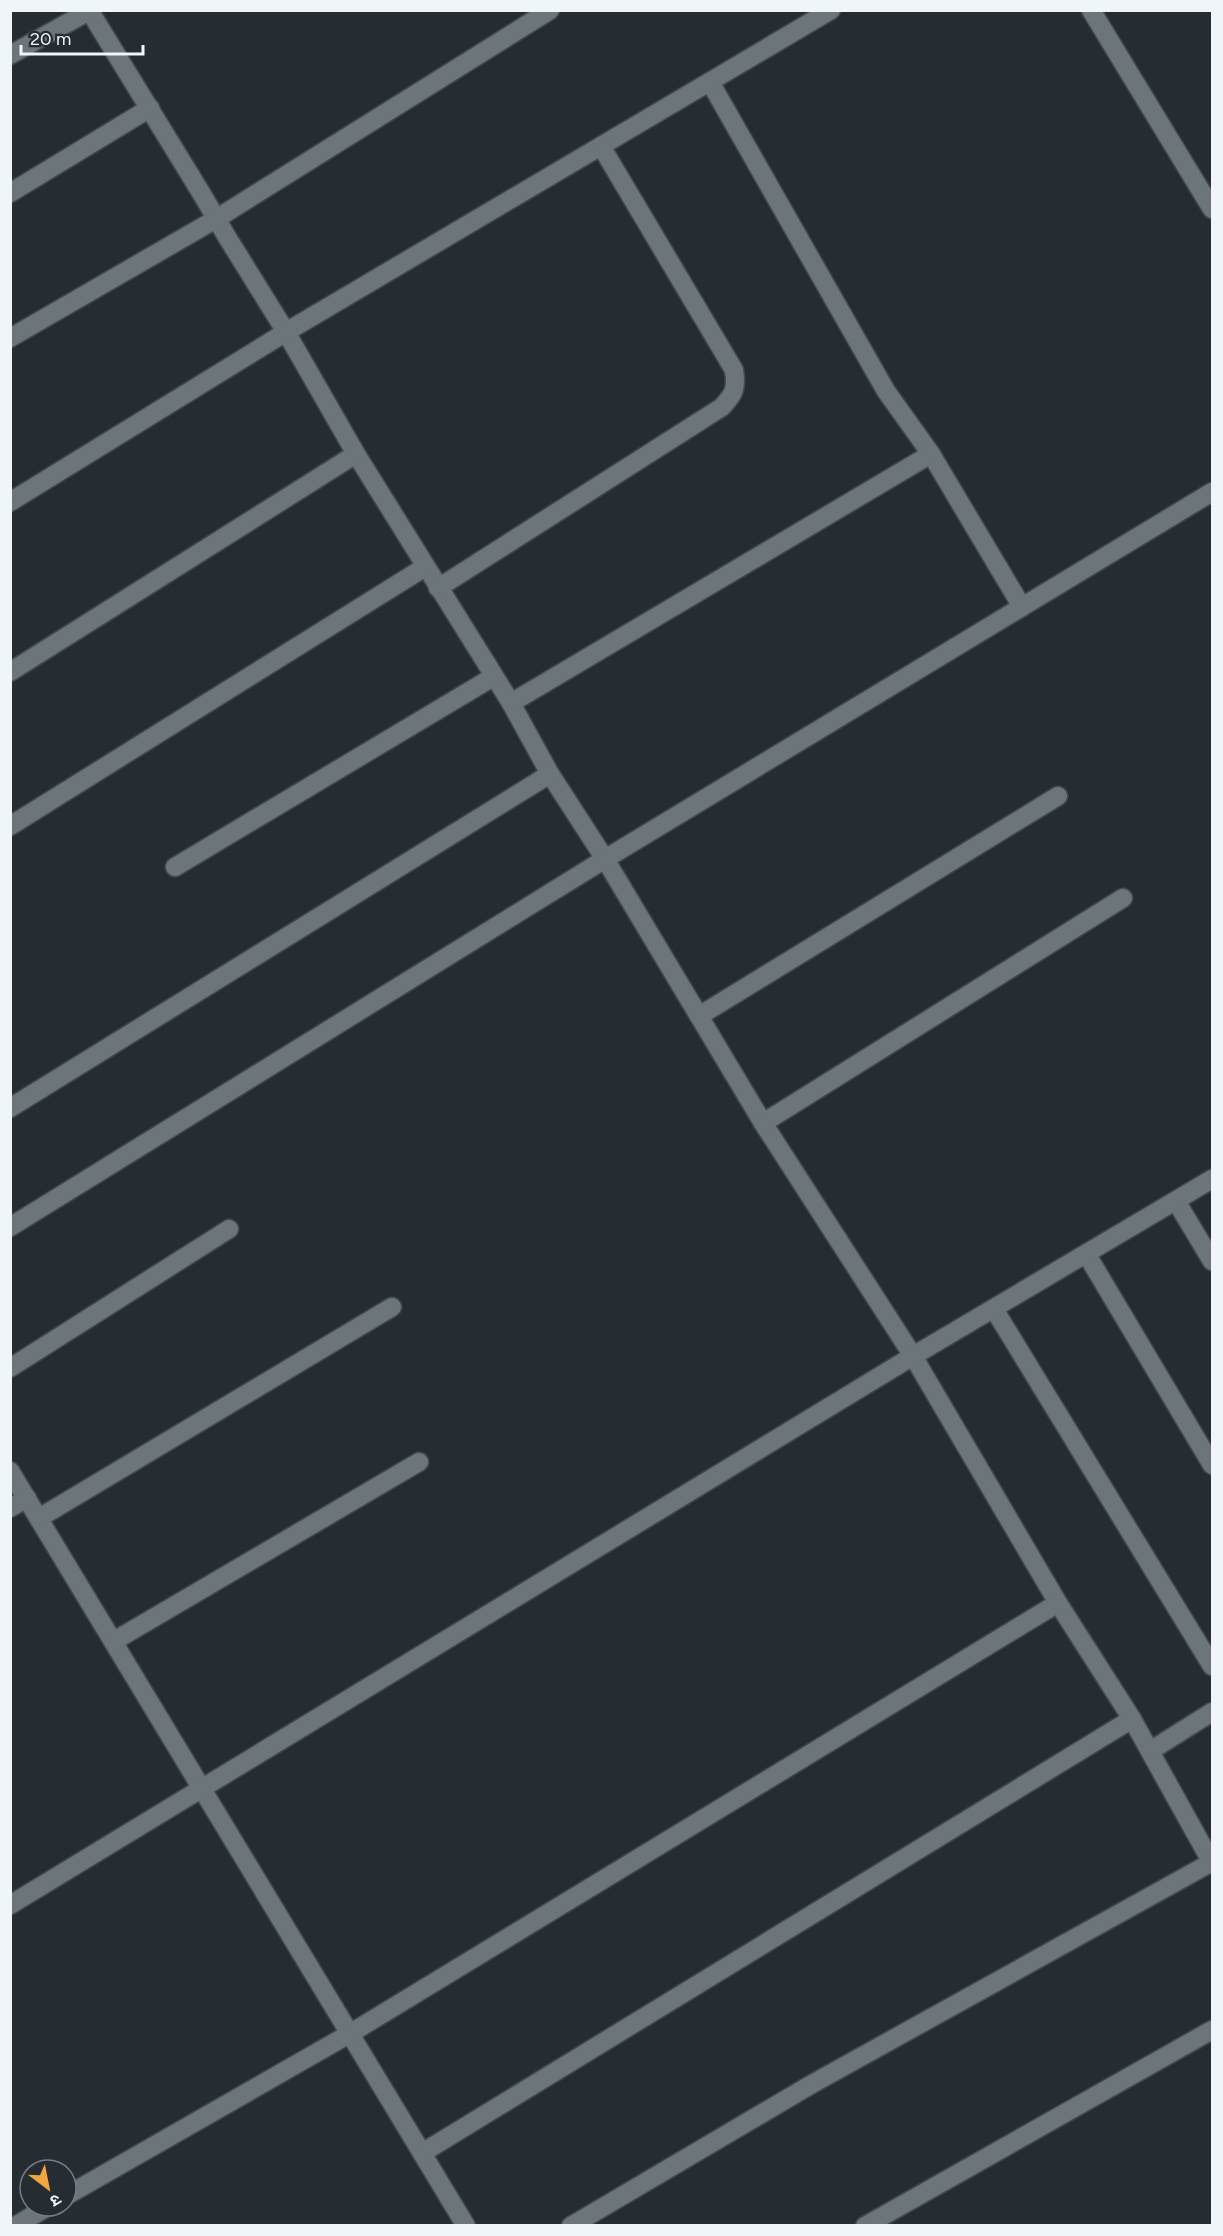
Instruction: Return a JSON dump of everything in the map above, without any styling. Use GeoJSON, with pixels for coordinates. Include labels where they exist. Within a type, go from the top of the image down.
{"type":"FeatureCollection","features":[{"type":"Feature","properties":{"kind":"street"},"geometry":{"type":"LineString","coordinates":[[10,338],[216,219],[550,10]]}},
{"type":"Feature","properties":{"kind":"street"},"geometry":{"type":"LineString","coordinates":[[10,502],[286,332],[831,10]]}},
{"type":"Feature","properties":{"kind":"street"},"geometry":{"type":"LineString","coordinates":[[1092,10],[1212,209]]}},
{"type":"Feature","properties":{"kind":"street"},"geometry":{"type":"LineString","coordinates":[[10,55],[89,11],[286,332],[356,454],[511,703],[550,774],[604,859],[763,1123],[913,1356],[1058,1603],[1132,1719],[1212,1863],[812,2084],[571,2226]]}},
{"type":"Feature","properties":{"kind":"street"},"geometry":{"type":"LineString","coordinates":[[710,82],[886,391],[931,454],[1022,607]]}},
{"type":"Feature","properties":{"kind":"street"},"geometry":{"type":"LineString","coordinates":[[10,193],[150,108]]}},
{"type":"Feature","properties":{"kind":"street"},"geometry":{"type":"LineString","coordinates":[[438,588],[722,407],[736,386],[734,370],[601,146]]}},
{"type":"Feature","properties":{"kind":"street"},"geometry":{"type":"LineString","coordinates":[[10,672],[356,454]]}},
{"type":"Feature","properties":{"kind":"street"},"geometry":{"type":"LineString","coordinates":[[511,703],[931,454]]}},
{"type":"Feature","properties":{"kind":"street"},"geometry":{"type":"LineString","coordinates":[[10,1227],[604,859],[1212,492]]}},
{"type":"Feature","properties":{"kind":"street"},"geometry":{"type":"LineString","coordinates":[[10,826],[425,567]]}},
{"type":"Feature","properties":{"kind":"street"},"geometry":{"type":"LineString","coordinates":[[175,867],[493,677]]}},
{"type":"Feature","properties":{"kind":"street"},"geometry":{"type":"LineString","coordinates":[[10,1108],[550,774]]}},
{"type":"Feature","properties":{"kind":"street"},"geometry":{"type":"LineString","coordinates":[[699,1016],[1059,796]]}},
{"type":"Feature","properties":{"kind":"street"},"geometry":{"type":"LineString","coordinates":[[763,1123],[1123,898]]}},
{"type":"Feature","properties":{"kind":"street"},"geometry":{"type":"LineString","coordinates":[[10,1905],[913,1356],[1212,1179]]}},
{"type":"Feature","properties":{"kind":"street"},"geometry":{"type":"LineString","coordinates":[[1176,1201],[1212,1261]]}},
{"type":"Feature","properties":{"kind":"street"},"geometry":{"type":"LineString","coordinates":[[10,1368],[229,1229]]}},
{"type":"Feature","properties":{"kind":"street"},"geometry":{"type":"LineString","coordinates":[[1087,1255],[1212,1465]]}},
{"type":"Feature","properties":{"kind":"street"},"geometry":{"type":"LineString","coordinates":[[39,1518],[392,1307]]}},
{"type":"Feature","properties":{"kind":"street"},"geometry":{"type":"LineString","coordinates":[[994,1309],[1212,1666]]}},
{"type":"Feature","properties":{"kind":"street"},"geometry":{"type":"LineString","coordinates":[[114,1641],[419,1462]]}},
{"type":"Feature","properties":{"kind":"street"},"geometry":{"type":"LineString","coordinates":[[10,1471],[466,2226]]}},
{"type":"Feature","properties":{"kind":"street"},"geometry":{"type":"LineString","coordinates":[[10,1508],[27,1498]]}},
{"type":"Feature","properties":{"kind":"street"},"geometry":{"type":"LineString","coordinates":[[78,2189],[351,2033],[1058,1603]]}},
{"type":"Feature","properties":{"kind":"street"},"geometry":{"type":"LineString","coordinates":[[1150,1751],[1212,1712]]}},
{"type":"Feature","properties":{"kind":"street"},"geometry":{"type":"LineString","coordinates":[[422,2153],[1132,1719]]}},
{"type":"Feature","properties":{"kind":"street"},"geometry":{"type":"LineString","coordinates":[[865,2226],[1212,2030]]}},
{"type":"Feature","properties":{"kind":"street"},"geometry":{"type":"LineString","coordinates":[[15,2226],[29,2218]]}}]}
